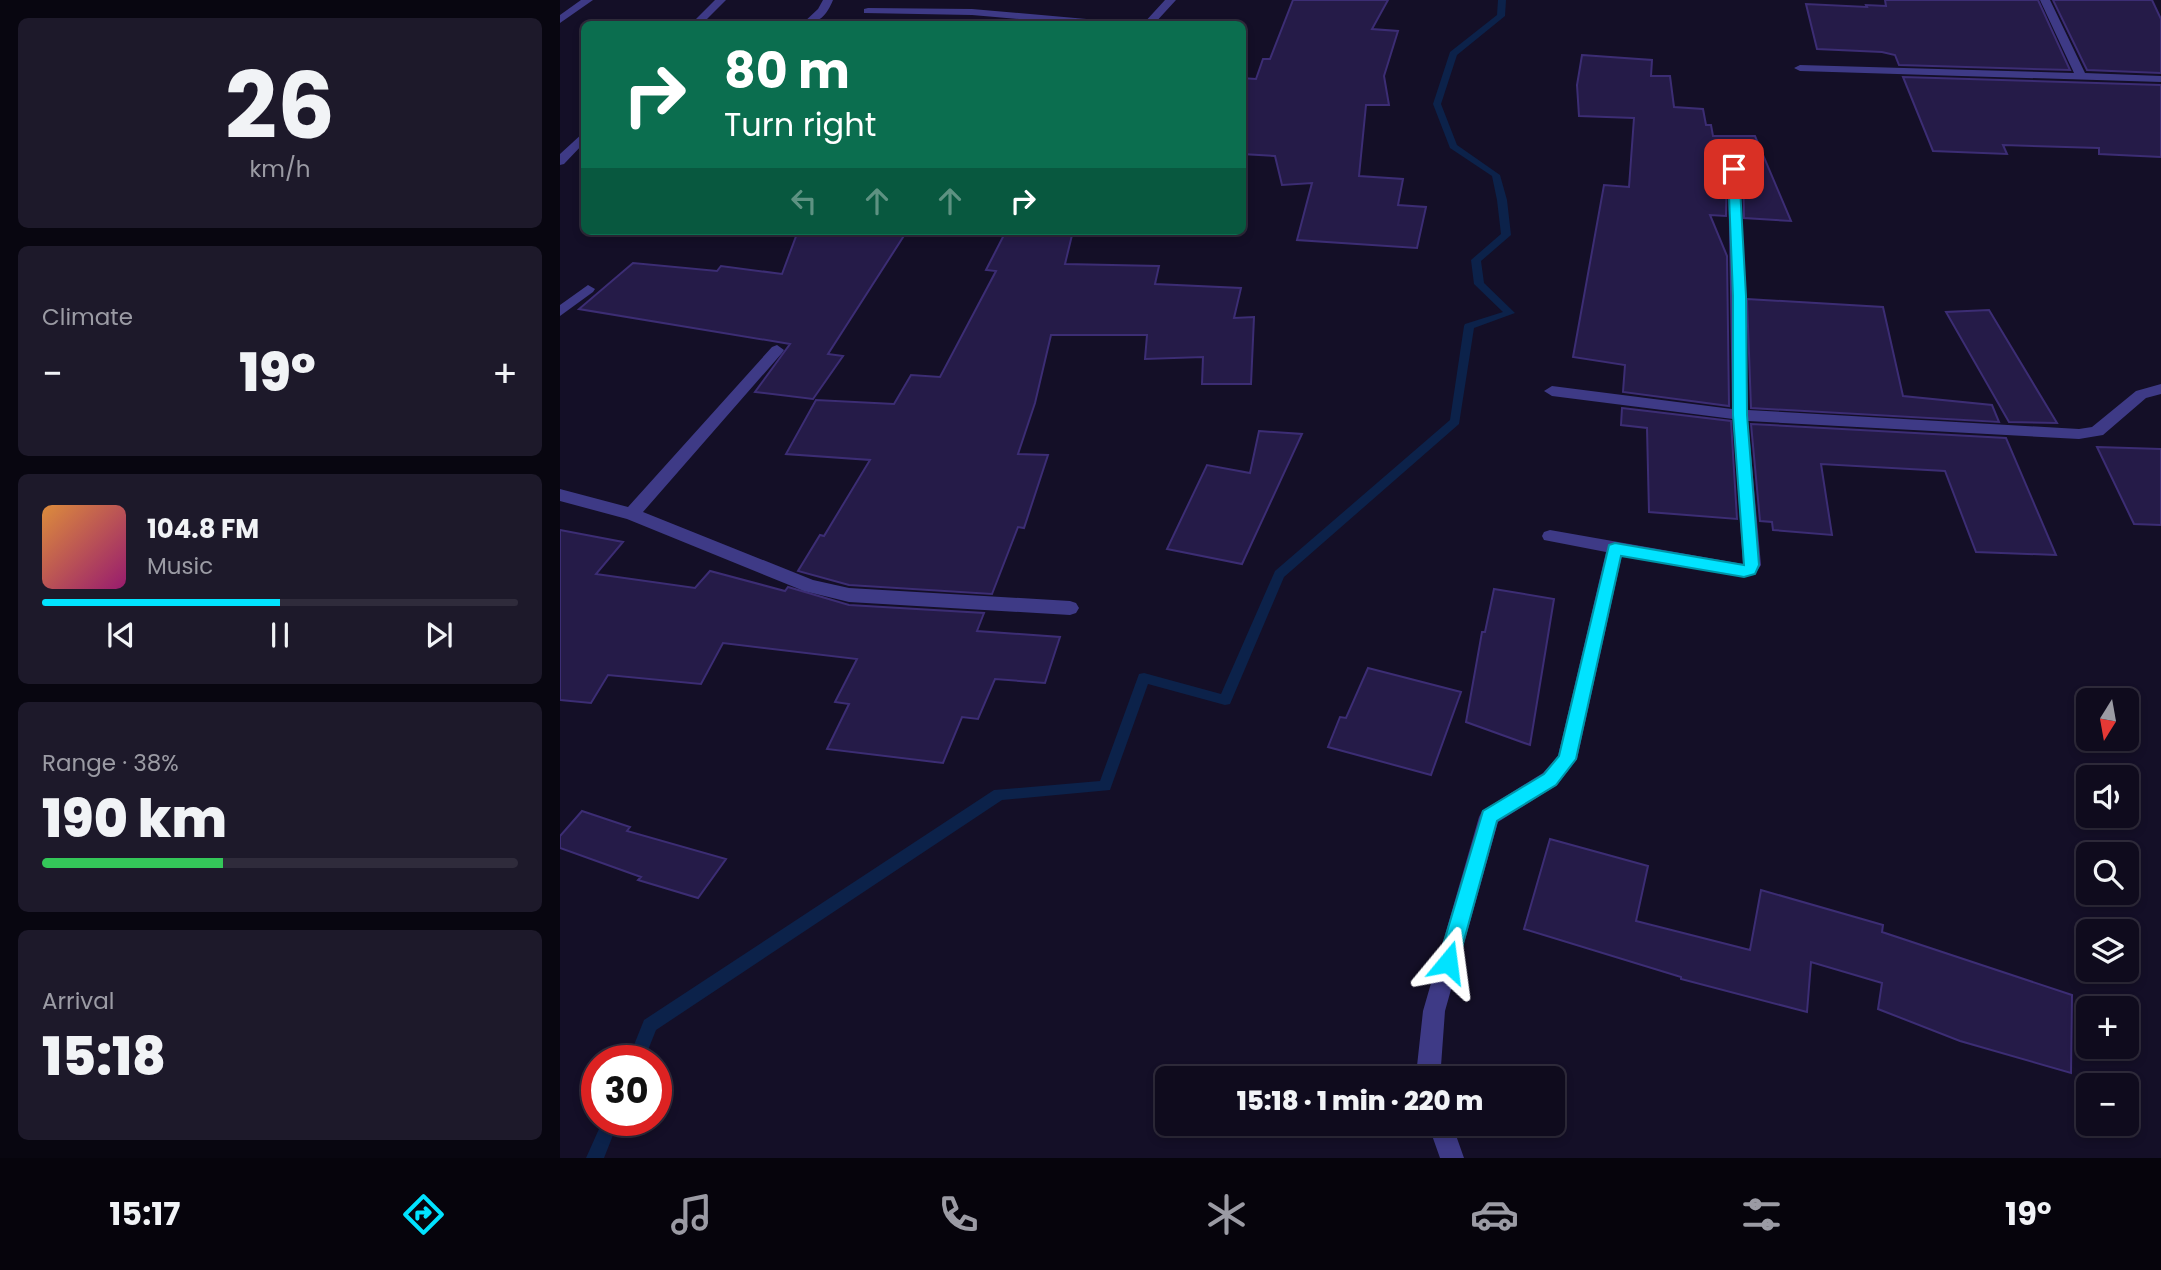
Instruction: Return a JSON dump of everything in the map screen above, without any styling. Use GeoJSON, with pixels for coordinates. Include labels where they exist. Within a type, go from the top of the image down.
{"type":"FeatureCollection","features":[{"type":"Feature","properties":{"kind":"street"},"geometry":{"type":"LineString","coordinates":[[560,20],[588,0]]}},
{"type":"Feature","properties":{"kind":"street"},"geometry":{"type":"LineString","coordinates":[[699,21],[721,0]]}},
{"type":"Feature","properties":{"kind":"street"},"geometry":{"type":"LineString","coordinates":[[811,21],[823,11],[828,0]]}},
{"type":"Feature","properties":{"kind":"street"},"geometry":{"type":"LineString","coordinates":[[1151,21],[1171,0]]}},
{"type":"Feature","properties":{"kind":"street"},"geometry":{"type":"LineString","coordinates":[[2045,0],[2081,76]]}},
{"type":"Feature","properties":{"kind":"street"},"geometry":{"type":"LineString","coordinates":[[868,11],[972,12],[1075,21]]}},
{"type":"Feature","properties":{"kind":"street"},"geometry":{"type":"LineString","coordinates":[[1800,68],[2161,79]]}},
{"type":"Feature","properties":{"kind":"street"},"geometry":{"type":"LineString","coordinates":[[564,157],[581,139]]}},
{"type":"Feature","properties":{"kind":"street"},"geometry":{"type":"LineString","coordinates":[[564,157],[581,153]]}},
{"type":"Feature","properties":{"kind":"street"},"geometry":{"type":"LineString","coordinates":[[1550,536],[1737,570],[1749,570],[1752,565],[1740,415],[1734,169]]}},
{"type":"Feature","properties":{"kind":"street"},"geometry":{"type":"LineString","coordinates":[[560,313],[588,289]]}},
{"type":"Feature","properties":{"kind":"street"},"geometry":{"type":"LineString","coordinates":[[632,514],[777,350]]}},
{"type":"Feature","properties":{"kind":"street"},"geometry":{"type":"LineString","coordinates":[[1552,391],[1740,415],[2079,434],[2097,430],[2141,394],[2161,389]]}},
{"type":"Feature","properties":{"kind":"street"},"geometry":{"type":"LineString","coordinates":[[560,495],[632,514],[810,586],[849,595],[1070,608]]}},
{"type":"Feature","properties":{"kind":"street"},"geometry":{"type":"LineString","coordinates":[[1429,1066],[1434,1011],[1489,817],[1550,779],[1567,759],[1615,549]]}},
{"type":"Feature","properties":{"kind":"street"},"geometry":{"type":"LineString","coordinates":[[1444,1136],[1452,1158]]}},
{"type":"Feature","properties":{"kind":"building"},"geometry":{"type":"Polygon","coordinates":[[[1293,0],[1388,0],[1372,29],[1398,31],[1384,76],[1389,105],[1366,105],[1359,176],[1403,179],[1398,205],[1426,207],[1417,248],[1297,240],[1312,183],[1282,185],[1275,156],[1246,154],[1246,78],[1256,79],[1263,59],[1270,59],[1293,0]]]}},
{"type":"Feature","properties":{"kind":"building"},"geometry":{"type":"Polygon","coordinates":[[[1885,0],[2038,0],[2070,70],[1899,65],[1895,55],[1882,52],[1817,49],[1806,4],[1886,6],[1885,0]]]}},
{"type":"Feature","properties":{"kind":"building"},"geometry":{"type":"Polygon","coordinates":[[[2053,0],[2152,0],[2161,19],[2161,73],[2087,70],[2053,0]]]}},
{"type":"Feature","properties":{"kind":"building"},"geometry":{"type":"Polygon","coordinates":[[[1582,55],[1652,60],[1651,76],[1670,76],[1674,107],[1703,109],[1706,125],[1711,125],[1713,136],[1755,136],[1791,221],[1744,218],[1743,169],[1735,163],[1727,167],[1726,216],[1710,215],[1727,256],[1729,406],[1623,392],[1625,365],[1573,357],[1604,185],[1629,187],[1634,118],[1579,116],[1577,85],[1582,55]]]}},
{"type":"Feature","properties":{"kind":"building"},"geometry":{"type":"Polygon","coordinates":[[[1903,77],[2161,85],[2161,157],[2099,154],[2099,148],[2003,145],[2007,154],[1933,151],[1903,77]]]}},
{"type":"Feature","properties":{"kind":"building"},"geometry":{"type":"Polygon","coordinates":[[[797,235],[904,235],[828,354],[843,356],[813,399],[755,392],[790,344],[579,309],[633,263],[717,271],[721,266],[782,274],[797,235]]]}},
{"type":"Feature","properties":{"kind":"building"},"geometry":{"type":"Polygon","coordinates":[[[1004,235],[1072,235],[1065,264],[1159,266],[1155,284],[1241,288],[1234,318],[1254,317],[1251,384],[1202,384],[1203,357],[1145,359],[1147,335],[1051,335],[1035,403],[1018,454],[1048,455],[1024,528],[1018,527],[992,594],[849,585],[798,571],[820,535],[824,536],[870,460],[786,454],[816,400],[894,404],[911,375],[940,377],[996,271],[986,270],[1004,235]]]}},
{"type":"Feature","properties":{"kind":"building"},"geometry":{"type":"Polygon","coordinates":[[[1747,299],[1883,307],[1903,396],[1992,405],[1999,422],[1751,408],[1747,299]]]}},
{"type":"Feature","properties":{"kind":"building"},"geometry":{"type":"Polygon","coordinates":[[[1989,310],[2057,423],[2009,422],[1946,312],[1989,310]]]}},
{"type":"Feature","properties":{"kind":"building"},"geometry":{"type":"Polygon","coordinates":[[[1622,408],[1731,421],[1737,519],[1649,512],[1647,428],[1621,425],[1622,408]]]}},
{"type":"Feature","properties":{"kind":"building"},"geometry":{"type":"Polygon","coordinates":[[[1751,424],[2006,438],[2056,555],[1976,552],[1945,471],[1821,464],[1832,535],[1773,530],[1772,522],[1760,521],[1751,424]]]}},
{"type":"Feature","properties":{"kind":"building"},"geometry":{"type":"Polygon","coordinates":[[[1259,431],[1302,434],[1242,564],[1167,549],[1207,465],[1250,473],[1259,431]]]}},
{"type":"Feature","properties":{"kind":"building"},"geometry":{"type":"Polygon","coordinates":[[[2097,447],[2161,449],[2161,525],[2134,524],[2097,447]]]}},
{"type":"Feature","properties":{"kind":"building"},"geometry":{"type":"Polygon","coordinates":[[[560,530],[623,542],[596,574],[695,588],[710,571],[785,591],[788,587],[849,605],[984,613],[977,631],[1060,637],[1045,683],[995,679],[978,719],[962,717],[943,763],[827,749],[849,704],[835,702],[857,659],[723,643],[701,684],[608,675],[591,703],[560,700],[560,530]]]}},
{"type":"Feature","properties":{"kind":"building"},"geometry":{"type":"Polygon","coordinates":[[[1494,589],[1554,599],[1530,745],[1466,722],[1482,632],[1485,632],[1494,589]]]}},
{"type":"Feature","properties":{"kind":"building"},"geometry":{"type":"Polygon","coordinates":[[[1368,668],[1461,692],[1431,775],[1328,747],[1340,717],[1346,718],[1368,668]]]}},
{"type":"Feature","properties":{"kind":"building"},"geometry":{"type":"Polygon","coordinates":[[[582,811],[630,827],[627,831],[726,859],[698,898],[638,880],[641,877],[560,848],[560,836],[582,811]]]}},
{"type":"Feature","properties":{"kind":"building"},"geometry":{"type":"Polygon","coordinates":[[[1550,839],[1648,866],[1636,921],[1750,950],[1761,890],[1883,925],[1882,932],[2072,995],[2071,1073],[1960,1041],[1878,1009],[1882,983],[1811,962],[1807,1012],[1681,979],[1524,929],[1550,839]]]}},
{"type":"Feature","properties":{"kind":"waterway"},"geometry":{"type":"LineString","coordinates":[[642,1045],[650,1025],[999,794],[1105,786],[1144,678],[1225,700],[1279,574],[1455,421],[1469,326],[1510,313],[1479,284],[1476,260],[1506,235],[1496,175],[1453,146],[1437,104],[1453,54],[1501,16],[1502,0]]}},
{"type":"Feature","properties":{"kind":"waterway"},"geometry":{"type":"LineString","coordinates":[[595,1158],[604,1136]]}},
{"type":"Feature","properties":{"kind":"route"},"geometry":{"type":"LineString","coordinates":[[1448,962],[1489,817],[1550,779],[1567,759],[1615,549],[1744,571],[1749,570],[1752,565],[1740,415],[1734,169]]}}]}
